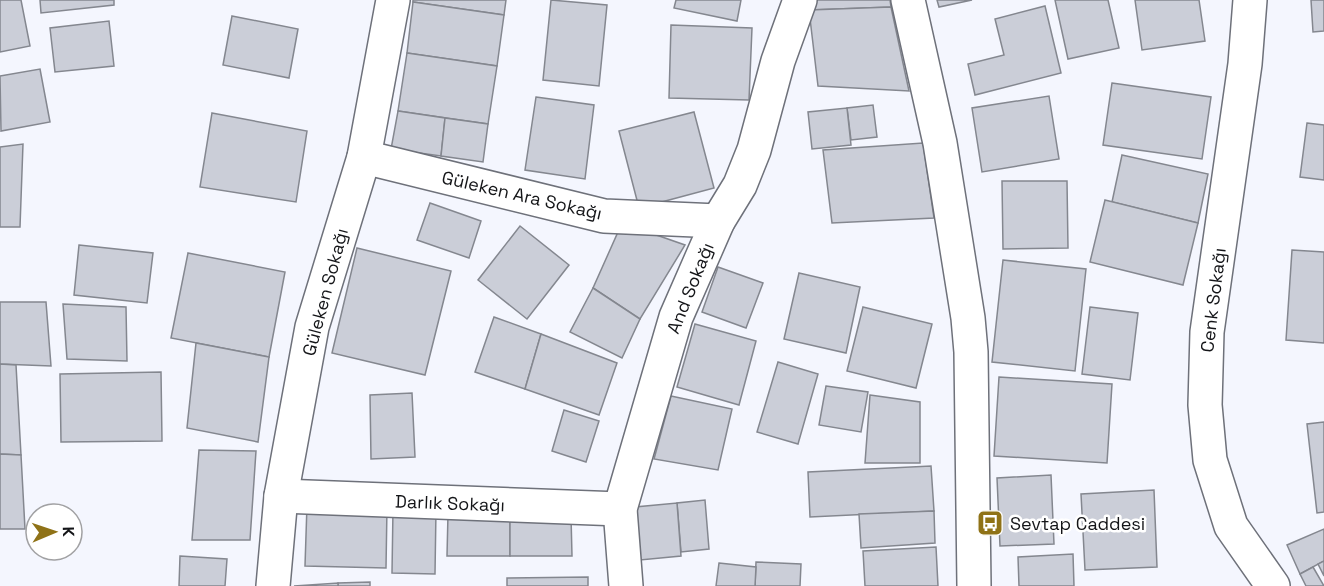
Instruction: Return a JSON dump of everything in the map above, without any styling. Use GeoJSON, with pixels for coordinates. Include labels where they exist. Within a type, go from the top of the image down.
{"type":"FeatureCollection","features":[{"type":"Feature","properties":{"kind":"street","name":"Güleken Sokağı"},"geometry":{"type":"LineString","coordinates":[[273,586],[281,496],[312,327],[364,157],[393,0]]}},
{"type":"Feature","properties":{"kind":"street","name":"And Sokağı"},"geometry":{"type":"LineString","coordinates":[[626,586],[620,509],[676,316],[718,220],[740,185],[754,150],[778,61],[800,0]]}},
{"type":"Feature","properties":{"kind":"street"},"geometry":{"type":"LineString","coordinates":[[908,0],[940,143],[968,318],[971,352],[974,586]]}},
{"type":"Feature","properties":{"kind":"street","name":"Cenk Sokağı"},"geometry":{"type":"LineString","coordinates":[[1250,0],[1245,64],[1207,332],[1205,405],[1210,460],[1231,526],[1273,586]]}},
{"type":"Feature","properties":{"kind":"street","name":"Güleken Ara Sokağı"},"geometry":{"type":"LineString","coordinates":[[364,157],[604,216],[718,220]]}},
{"type":"Feature","properties":{"kind":"street","name":"Darlık Sokağı"},"geometry":{"type":"LineString","coordinates":[[281,496],[620,509]]}},
{"type":"Feature","properties":{"kind":"building"},"geometry":{"type":"Polygon","coordinates":[[[0,0],[21,0],[30,46],[0,52],[0,0]]]}},
{"type":"Feature","properties":{"kind":"building"},"geometry":{"type":"Polygon","coordinates":[[[40,0],[114,0],[114,5],[41,13],[40,0]]]}},
{"type":"Feature","properties":{"kind":"building"},"geometry":{"type":"Polygon","coordinates":[[[413,0],[506,0],[504,15],[413,2],[413,0]]]}},
{"type":"Feature","properties":{"kind":"building"},"geometry":{"type":"Polygon","coordinates":[[[551,0],[607,5],[599,86],[543,80],[551,0]]]}},
{"type":"Feature","properties":{"kind":"building"},"geometry":{"type":"Polygon","coordinates":[[[676,0],[741,0],[737,21],[674,8],[676,0]]]}},
{"type":"Feature","properties":{"kind":"building"},"geometry":{"type":"Polygon","coordinates":[[[812,0],[890,0],[891,7],[809,10],[812,0]]]}},
{"type":"Feature","properties":{"kind":"building"},"geometry":{"type":"Polygon","coordinates":[[[937,0],[972,0],[939,7],[937,0]]]}},
{"type":"Feature","properties":{"kind":"building"},"geometry":{"type":"Polygon","coordinates":[[[1055,0],[1108,0],[1119,48],[1068,59],[1055,0]]]}},
{"type":"Feature","properties":{"kind":"building"},"geometry":{"type":"Polygon","coordinates":[[[1135,0],[1199,0],[1205,41],[1142,50],[1135,0]]]}},
{"type":"Feature","properties":{"kind":"building"},"geometry":{"type":"Polygon","coordinates":[[[1311,0],[1324,0],[1324,31],[1313,32],[1311,0]]]}},
{"type":"Feature","properties":{"kind":"building"},"geometry":{"type":"Polygon","coordinates":[[[413,2],[504,15],[497,66],[407,53],[413,2]]]}},
{"type":"Feature","properties":{"kind":"building"},"geometry":{"type":"Polygon","coordinates":[[[1045,6],[1061,73],[975,95],[968,64],[1004,55],[995,19],[1045,6]]]}},
{"type":"Feature","properties":{"kind":"building"},"geometry":{"type":"Polygon","coordinates":[[[891,7],[909,91],[818,86],[809,10],[891,7]]]}},
{"type":"Feature","properties":{"kind":"building"},"geometry":{"type":"Polygon","coordinates":[[[232,16],[298,29],[289,78],[223,65],[232,16]]]}},
{"type":"Feature","properties":{"kind":"building"},"geometry":{"type":"Polygon","coordinates":[[[109,21],[114,66],[55,72],[50,28],[109,21]]]}},
{"type":"Feature","properties":{"kind":"building"},"geometry":{"type":"Polygon","coordinates":[[[671,25],[752,28],[749,100],[669,98],[671,25]]]}},
{"type":"Feature","properties":{"kind":"building"},"geometry":{"type":"Polygon","coordinates":[[[407,53],[497,66],[488,124],[398,111],[407,53]]]}},
{"type":"Feature","properties":{"kind":"building"},"geometry":{"type":"Polygon","coordinates":[[[40,69],[50,122],[1,131],[0,76],[40,69]]]}},
{"type":"Feature","properties":{"kind":"building"},"geometry":{"type":"Polygon","coordinates":[[[1112,83],[1211,97],[1202,159],[1103,145],[1112,83]]]}},
{"type":"Feature","properties":{"kind":"building"},"geometry":{"type":"Polygon","coordinates":[[[1049,96],[1059,159],[982,172],[972,108],[1049,96]]]}},
{"type":"Feature","properties":{"kind":"building"},"geometry":{"type":"Polygon","coordinates":[[[536,97],[594,105],[585,179],[525,170],[536,97]]]}},
{"type":"Feature","properties":{"kind":"building"},"geometry":{"type":"Polygon","coordinates":[[[873,105],[877,137],[851,140],[847,108],[873,105]]]}},
{"type":"Feature","properties":{"kind":"building"},"geometry":{"type":"Polygon","coordinates":[[[847,108],[851,145],[812,149],[808,112],[847,108]]]}},
{"type":"Feature","properties":{"kind":"building"},"geometry":{"type":"Polygon","coordinates":[[[398,111],[445,118],[441,156],[391,149],[398,111]]]}},
{"type":"Feature","properties":{"kind":"building"},"geometry":{"type":"Polygon","coordinates":[[[694,112],[714,188],[639,208],[619,131],[694,112]]]}},
{"type":"Feature","properties":{"kind":"building"},"geometry":{"type":"Polygon","coordinates":[[[212,113],[307,131],[296,202],[200,187],[212,113]]]}},
{"type":"Feature","properties":{"kind":"building"},"geometry":{"type":"Polygon","coordinates":[[[445,118],[488,124],[483,162],[441,156],[445,118]]]}},
{"type":"Feature","properties":{"kind":"building"},"geometry":{"type":"Polygon","coordinates":[[[1307,123],[1324,125],[1324,180],[1300,177],[1307,123]]]}},
{"type":"Feature","properties":{"kind":"building"},"geometry":{"type":"Polygon","coordinates":[[[923,143],[934,218],[832,223],[823,150],[923,143]]]}},
{"type":"Feature","properties":{"kind":"building"},"geometry":{"type":"Polygon","coordinates":[[[23,144],[20,227],[0,227],[0,147],[23,144]]]}},
{"type":"Feature","properties":{"kind":"building"},"geometry":{"type":"Polygon","coordinates":[[[1122,155],[1208,174],[1198,223],[1112,202],[1122,155]]]}},
{"type":"Feature","properties":{"kind":"building"},"geometry":{"type":"Polygon","coordinates":[[[1002,181],[1067,181],[1068,248],[1003,249],[1002,181]]]}},
{"type":"Feature","properties":{"kind":"building"},"geometry":{"type":"Polygon","coordinates":[[[1105,200],[1198,223],[1183,285],[1090,262],[1105,200]]]}},
{"type":"Feature","properties":{"kind":"building"},"geometry":{"type":"Polygon","coordinates":[[[430,203],[481,221],[469,258],[417,240],[430,203]]]}},
{"type":"Feature","properties":{"kind":"building"},"geometry":{"type":"Polygon","coordinates":[[[622,223],[685,245],[640,319],[593,288],[622,223]]]}},
{"type":"Feature","properties":{"kind":"building"},"geometry":{"type":"Polygon","coordinates":[[[520,226],[569,265],[527,319],[478,280],[520,226]]]}},
{"type":"Feature","properties":{"kind":"building"},"geometry":{"type":"Polygon","coordinates":[[[79,245],[153,253],[147,303],[74,295],[79,245]]]}},
{"type":"Feature","properties":{"kind":"building"},"geometry":{"type":"Polygon","coordinates":[[[357,248],[451,271],[425,375],[332,353],[357,248]]]}},
{"type":"Feature","properties":{"kind":"building"},"geometry":{"type":"Polygon","coordinates":[[[1292,250],[1324,252],[1324,343],[1286,340],[1292,250]]]}},
{"type":"Feature","properties":{"kind":"building"},"geometry":{"type":"Polygon","coordinates":[[[188,253],[285,272],[269,357],[171,338],[188,253]]]}},
{"type":"Feature","properties":{"kind":"building"},"geometry":{"type":"Polygon","coordinates":[[[1003,260],[1086,269],[1075,371],[992,362],[1003,260]]]}},
{"type":"Feature","properties":{"kind":"building"},"geometry":{"type":"Polygon","coordinates":[[[718,267],[763,283],[746,328],[702,312],[718,267]]]}},
{"type":"Feature","properties":{"kind":"building"},"geometry":{"type":"Polygon","coordinates":[[[799,273],[860,287],[846,353],[784,339],[799,273]]]}},
{"type":"Feature","properties":{"kind":"building"},"geometry":{"type":"Polygon","coordinates":[[[593,288],[640,319],[622,358],[570,332],[593,288]]]}},
{"type":"Feature","properties":{"kind":"building"},"geometry":{"type":"Polygon","coordinates":[[[0,302],[46,302],[51,366],[0,364],[0,302]]]}},
{"type":"Feature","properties":{"kind":"building"},"geometry":{"type":"Polygon","coordinates":[[[63,304],[126,307],[127,361],[67,359],[63,304]]]}},
{"type":"Feature","properties":{"kind":"building"},"geometry":{"type":"Polygon","coordinates":[[[863,307],[932,324],[916,388],[847,371],[863,307]]]}},
{"type":"Feature","properties":{"kind":"building"},"geometry":{"type":"Polygon","coordinates":[[[1090,307],[1138,313],[1130,380],[1082,374],[1090,307]]]}},
{"type":"Feature","properties":{"kind":"building"},"geometry":{"type":"Polygon","coordinates":[[[494,317],[541,334],[525,389],[475,372],[494,317]]]}},
{"type":"Feature","properties":{"kind":"building"},"geometry":{"type":"Polygon","coordinates":[[[695,324],[756,341],[739,405],[677,387],[695,324]]]}},
{"type":"Feature","properties":{"kind":"building"},"geometry":{"type":"Polygon","coordinates":[[[541,334],[617,363],[599,415],[525,389],[541,334]]]}},
{"type":"Feature","properties":{"kind":"building"},"geometry":{"type":"Polygon","coordinates":[[[196,343],[269,357],[258,442],[187,428],[196,343]]]}},
{"type":"Feature","properties":{"kind":"building"},"geometry":{"type":"Polygon","coordinates":[[[778,362],[818,374],[798,444],[757,432],[778,362]]]}},
{"type":"Feature","properties":{"kind":"building"},"geometry":{"type":"Polygon","coordinates":[[[0,364],[16,365],[21,455],[0,454],[0,364]]]}},
{"type":"Feature","properties":{"kind":"building"},"geometry":{"type":"Polygon","coordinates":[[[161,372],[162,441],[61,442],[60,374],[161,372]]]}},
{"type":"Feature","properties":{"kind":"building"},"geometry":{"type":"Polygon","coordinates":[[[999,377],[1112,384],[1107,463],[994,456],[999,377]]]}},
{"type":"Feature","properties":{"kind":"building"},"geometry":{"type":"Polygon","coordinates":[[[826,386],[868,392],[861,432],[819,425],[826,386]]]}},
{"type":"Feature","properties":{"kind":"building"},"geometry":{"type":"Polygon","coordinates":[[[412,393],[415,457],[371,459],[370,395],[412,393]]]}},
{"type":"Feature","properties":{"kind":"building"},"geometry":{"type":"Polygon","coordinates":[[[870,395],[920,402],[920,463],[865,463],[870,395]]]}},
{"type":"Feature","properties":{"kind":"building"},"geometry":{"type":"Polygon","coordinates":[[[671,396],[732,409],[718,470],[654,459],[671,396]]]}},
{"type":"Feature","properties":{"kind":"building"},"geometry":{"type":"Polygon","coordinates":[[[564,410],[599,421],[586,462],[552,451],[564,410]]]}},
{"type":"Feature","properties":{"kind":"building"},"geometry":{"type":"Polygon","coordinates":[[[1324,422],[1324,512],[1317,513],[1307,424],[1324,422]]]}},
{"type":"Feature","properties":{"kind":"building"},"geometry":{"type":"Polygon","coordinates":[[[199,450],[256,451],[250,540],[192,540],[199,450]]]}},
{"type":"Feature","properties":{"kind":"building"},"geometry":{"type":"Polygon","coordinates":[[[0,454],[21,455],[24,529],[0,529],[0,454]]]}},
{"type":"Feature","properties":{"kind":"building"},"geometry":{"type":"Polygon","coordinates":[[[931,466],[934,511],[810,517],[808,472],[931,466]]]}},
{"type":"Feature","properties":{"kind":"building"},"geometry":{"type":"Polygon","coordinates":[[[1051,475],[1054,544],[1000,546],[997,478],[1051,475]]]}},
{"type":"Feature","properties":{"kind":"building"},"geometry":{"type":"Polygon","coordinates":[[[1154,490],[1157,567],[1085,570],[1081,494],[1154,490]]]}},
{"type":"Feature","properties":{"kind":"building"},"geometry":{"type":"Polygon","coordinates":[[[705,500],[709,549],[681,552],[677,503],[705,500]]]}},
{"type":"Feature","properties":{"kind":"building"},"geometry":{"type":"Polygon","coordinates":[[[677,503],[681,556],[640,560],[635,507],[677,503]]]}},
{"type":"Feature","properties":{"kind":"building"},"geometry":{"type":"Polygon","coordinates":[[[307,505],[387,507],[386,568],[305,566],[307,505]]]}},
{"type":"Feature","properties":{"kind":"building"},"geometry":{"type":"Polygon","coordinates":[[[393,509],[436,510],[435,574],[392,573],[393,509]]]}},
{"type":"Feature","properties":{"kind":"building"},"geometry":{"type":"Polygon","coordinates":[[[934,511],[935,543],[861,548],[859,514],[934,511]]]}},
{"type":"Feature","properties":{"kind":"building"},"geometry":{"type":"Polygon","coordinates":[[[448,514],[510,515],[510,556],[447,556],[448,514]]]}},
{"type":"Feature","properties":{"kind":"building"},"geometry":{"type":"Polygon","coordinates":[[[510,515],[571,516],[572,556],[510,556],[510,515]]]}},
{"type":"Feature","properties":{"kind":"building"},"geometry":{"type":"Polygon","coordinates":[[[1324,529],[1324,561],[1300,574],[1287,545],[1324,529]]]}},
{"type":"Feature","properties":{"kind":"building"},"geometry":{"type":"Polygon","coordinates":[[[936,547],[938,586],[865,586],[863,551],[936,547]]]}},
{"type":"Feature","properties":{"kind":"building"},"geometry":{"type":"Polygon","coordinates":[[[1073,554],[1074,586],[1019,586],[1018,557],[1073,554]]]}},
{"type":"Feature","properties":{"kind":"building"},"geometry":{"type":"Polygon","coordinates":[[[180,556],[227,559],[225,586],[179,586],[180,556]]]}},
{"type":"Feature","properties":{"kind":"building"},"geometry":{"type":"Polygon","coordinates":[[[1324,561],[1324,576],[1318,564],[1324,561]]]}},
{"type":"Feature","properties":{"kind":"building"},"geometry":{"type":"Polygon","coordinates":[[[756,562],[801,564],[800,586],[755,586],[756,562]]]}},
{"type":"Feature","properties":{"kind":"building"},"geometry":{"type":"Polygon","coordinates":[[[719,563],[756,567],[755,586],[716,586],[719,563]]]}},
{"type":"Feature","properties":{"kind":"building"},"geometry":{"type":"Polygon","coordinates":[[[1313,567],[1324,586],[1306,586],[1300,574],[1313,567]]]}},
{"type":"Feature","properties":{"kind":"building"},"geometry":{"type":"Polygon","coordinates":[[[588,577],[588,586],[507,586],[507,578],[588,577]]]}},
{"type":"Feature","properties":{"kind":"building"},"geometry":{"type":"Polygon","coordinates":[[[370,582],[370,586],[338,586],[338,583],[370,582]]]}},
{"type":"Feature","properties":{"kind":"building"},"geometry":{"type":"Polygon","coordinates":[[[338,583],[338,586],[294,586],[338,583]]]}},
{"type":"Feature","properties":{"kind":"place","name":"Sevtap Caddesi"},"geometry":{"type":"Point","coordinates":[990,523]}}]}
